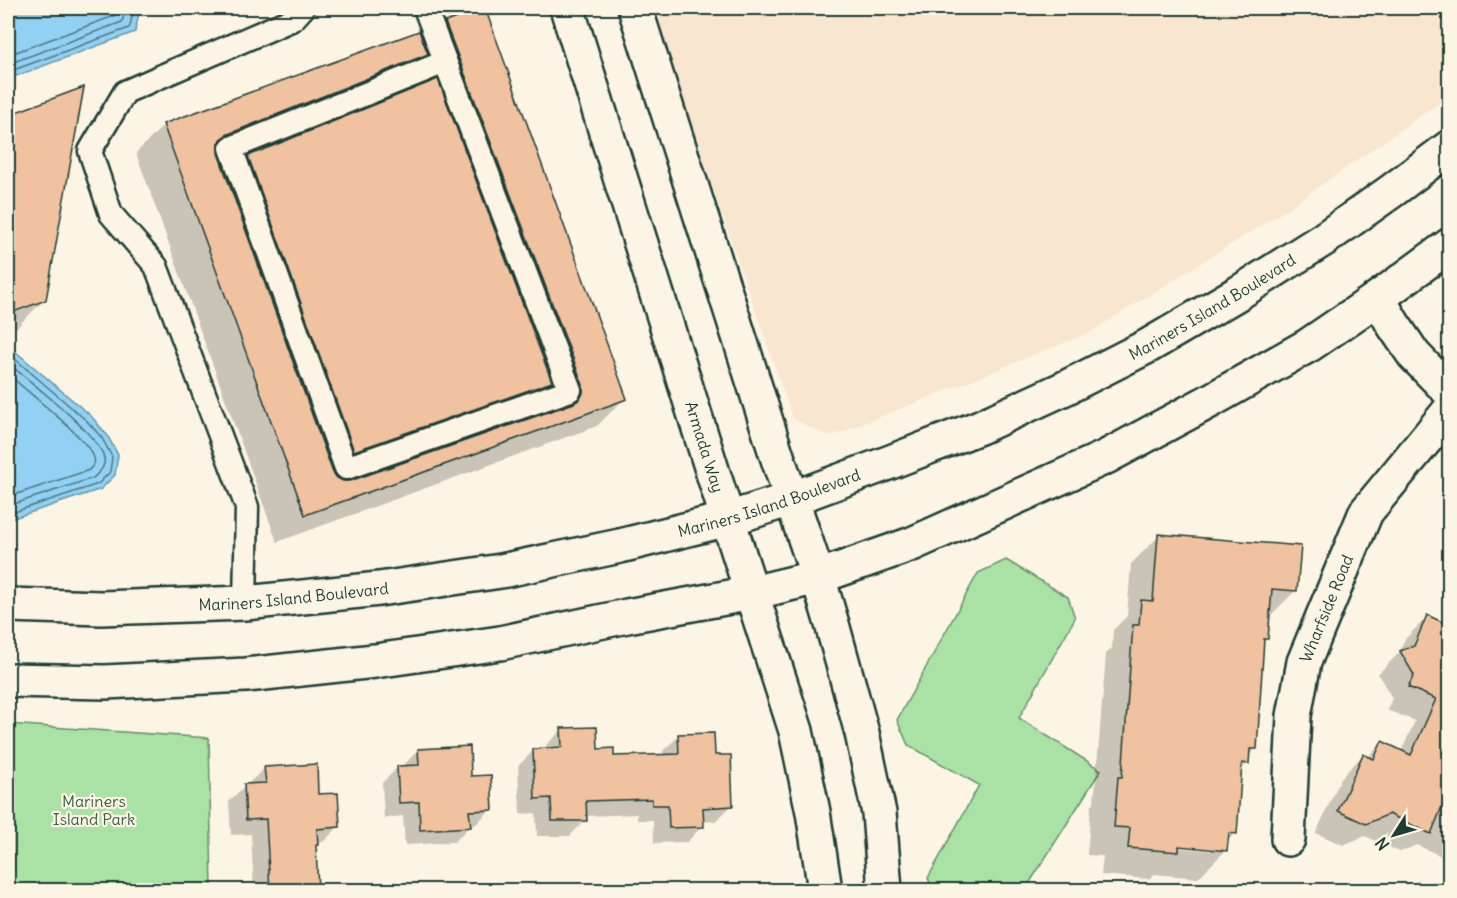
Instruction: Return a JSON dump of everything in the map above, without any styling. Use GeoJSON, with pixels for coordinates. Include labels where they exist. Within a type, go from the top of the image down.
{"type":"FeatureCollection","features":[{"type":"Feature","properties":{"kind":"main road","name":"Armada Way"},"geometry":{"type":"LineString","coordinates":[[567,8],[796,731],[813,812],[825,891]]}},
{"type":"Feature","properties":{"kind":"main road"},"geometry":{"type":"LineString","coordinates":[[634,8],[790,499],[818,577],[862,733],[879,813],[885,891]]}},
{"type":"Feature","properties":{"kind":"main road","name":"Mariners Island Boulevard"},"geometry":{"type":"LineString","coordinates":[[8,604],[101,608],[245,603],[379,589],[501,571],[620,546],[728,519],[888,464],[980,428],[1148,346],[1324,239],[1449,147]]}},
{"type":"Feature","properties":{"kind":"main road"},"geometry":{"type":"LineString","coordinates":[[8,680],[105,682],[246,675],[375,661],[500,643],[752,593],[818,577],[912,544],[1106,457],[1308,345],[1449,245]]}},
{"type":"Feature","properties":{"kind":"main road"},"geometry":{"type":"LineString","coordinates":[[1378,297],[1392,324],[1414,355],[1449,392]]}},
{"type":"Feature","properties":{"kind":"main road","name":"Wharfside Road"},"geometry":{"type":"LineString","coordinates":[[1288,839],[1294,716],[1304,662],[1366,512],[1449,410]]}},
{"type":"Feature","properties":{"kind":"lane"},"geometry":{"type":"LineString","coordinates":[[245,603],[247,507],[156,266],[111,214],[90,151],[125,92],[293,19],[303,8]]}},
{"type":"Feature","properties":{"kind":"lane"},"geometry":{"type":"LineString","coordinates":[[425,8],[570,390],[346,468],[231,148],[445,62]]}},
{"type":"Feature","properties":{"kind":"shaded area"},"geometry":{"type":"Polygon","coordinates":[[[650,8],[1449,8],[1449,94],[1284,211],[1089,333],[830,437],[793,419],[650,8]]]}},
{"type":"Feature","properties":{"kind":"green space"},"geometry":{"type":"Polygon","coordinates":[[[1006,560],[1068,597],[1075,618],[1019,718],[1101,770],[1025,890],[933,890],[928,878],[979,785],[908,745],[897,720],[978,573],[1006,560]]]}},
{"type":"Feature","properties":{"kind":"green space","name":"Mariners Island Park"},"geometry":{"type":"Polygon","coordinates":[[[8,724],[209,738],[212,890],[8,890],[8,724]]]}},
{"type":"Feature","properties":{"kind":"water"},"geometry":{"type":"Polygon","coordinates":[[[8,8],[140,8],[135,32],[8,79],[8,8]]]}},
{"type":"Feature","properties":{"kind":"water"},"geometry":{"type":"Polygon","coordinates":[[[8,345],[91,416],[107,435],[118,455],[115,475],[101,489],[8,520],[8,345]]]}},
{"type":"Feature","properties":{"kind":"building"},"geometry":{"type":"Polygon","coordinates":[[[485,8],[627,399],[305,515],[163,124],[419,31],[428,54],[226,135],[218,145],[218,153],[333,473],[343,481],[350,481],[574,403],[583,393],[583,385],[445,22],[485,8]]]}},
{"type":"Feature","properties":{"kind":"building"},"geometry":{"type":"Polygon","coordinates":[[[438,79],[552,382],[354,451],[248,156],[438,79]]]}},
{"type":"Feature","properties":{"kind":"building"},"geometry":{"type":"Polygon","coordinates":[[[84,87],[46,300],[8,314],[8,115],[84,87]]]}},
{"type":"Feature","properties":{"kind":"building"},"geometry":{"type":"Polygon","coordinates":[[[1158,534],[1301,546],[1297,591],[1272,589],[1268,639],[1264,639],[1257,749],[1250,749],[1249,764],[1242,763],[1237,834],[1229,833],[1227,851],[1179,846],[1179,852],[1128,848],[1130,828],[1114,827],[1118,777],[1122,777],[1133,625],[1139,625],[1141,600],[1153,601],[1158,534]]]}},
{"type":"Feature","properties":{"kind":"building"},"geometry":{"type":"Polygon","coordinates":[[[1427,615],[1449,625],[1449,789],[1431,834],[1389,814],[1366,824],[1338,811],[1363,754],[1374,759],[1382,741],[1411,755],[1436,699],[1408,687],[1414,675],[1400,651],[1414,646],[1427,615]]]}},
{"type":"Feature","properties":{"kind":"building"},"geometry":{"type":"Polygon","coordinates":[[[597,727],[598,749],[614,748],[614,756],[679,754],[678,734],[714,733],[715,755],[731,755],[733,806],[703,808],[704,827],[669,828],[668,805],[652,805],[652,799],[586,801],[587,821],[552,821],[551,798],[535,799],[533,749],[562,747],[561,728],[597,727]]]}},
{"type":"Feature","properties":{"kind":"building"},"geometry":{"type":"Polygon","coordinates":[[[470,746],[471,776],[491,775],[493,810],[469,811],[471,827],[420,830],[419,802],[399,803],[397,766],[419,765],[418,749],[470,746]]]}},
{"type":"Feature","properties":{"kind":"building"},"geometry":{"type":"Polygon","coordinates":[[[317,764],[318,794],[338,793],[340,827],[317,829],[318,891],[270,891],[266,819],[246,820],[244,784],[266,783],[264,767],[317,764]]]}}]}
